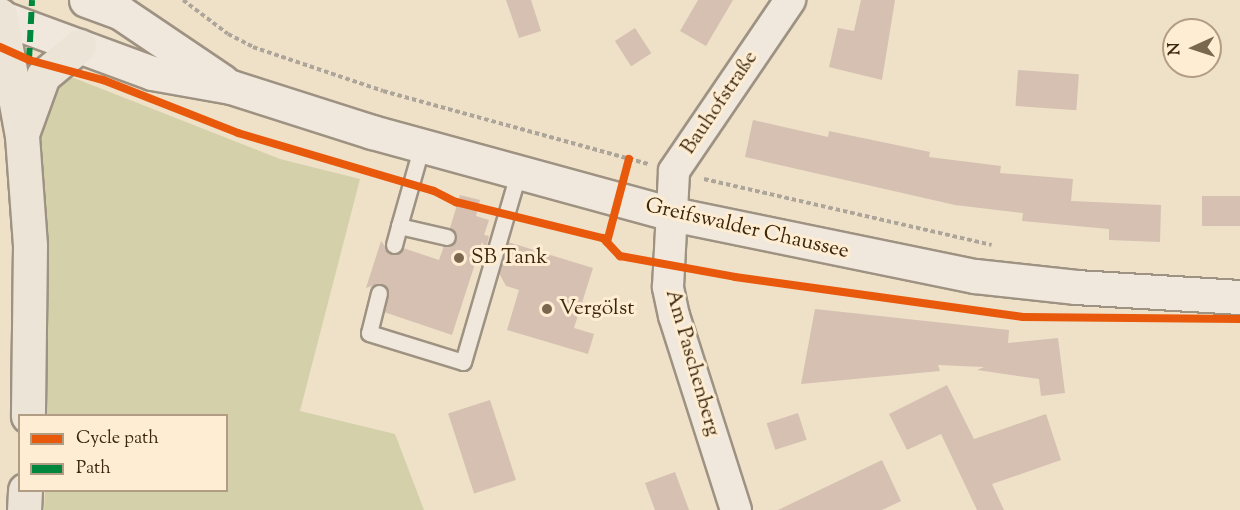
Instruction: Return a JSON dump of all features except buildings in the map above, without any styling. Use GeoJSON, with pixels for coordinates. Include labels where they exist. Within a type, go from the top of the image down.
{"type":"FeatureCollection","features":[{"type":"Feature","properties":{"kind":"highway"},"geometry":{"type":"LineString","coordinates":[[0,16],[22,136],[30,246],[28,414]]}},
{"type":"Feature","properties":{"kind":"highway"},"geometry":{"type":"LineString","coordinates":[[22,136],[43,76],[79,46]]}},
{"type":"Feature","properties":{"kind":"highway"},"geometry":{"type":"LineString","coordinates":[[24,510],[25,492]]}},
{"type":"Feature","properties":{"kind":"main road","name":"Greifswalder Chaussee"},"geometry":{"type":"LineString","coordinates":[[86,0],[121,13],[231,87]]}},
{"type":"Feature","properties":{"kind":"main road","name":"Greifswalder Chaussee"},"geometry":{"type":"LineString","coordinates":[[0,16],[152,73],[231,87],[422,145],[672,214],[975,276],[1076,287],[1240,297]]}},
{"type":"Feature","properties":{"kind":"street","name":"Bauhofstraße"},"geometry":{"type":"LineString","coordinates":[[672,214],[674,171],[790,0]]}},
{"type":"Feature","properties":{"kind":"street","name":"Am Paschenberg"},"geometry":{"type":"LineString","coordinates":[[672,214],[668,266],[674,316],[736,510]]}},
{"type":"Feature","properties":{"kind":"lane"},"geometry":{"type":"LineString","coordinates":[[394,245],[422,145]]}},
{"type":"Feature","properties":{"kind":"lane"},"geometry":{"type":"LineString","coordinates":[[379,293],[369,333],[463,362],[519,170]]}},
{"type":"Feature","properties":{"kind":"lane"},"geometry":{"type":"LineString","coordinates":[[399,226],[447,237]]}},
{"type":"Feature","properties":{"kind":"lane"},"geometry":{"type":"LineString","coordinates":[[481,247],[496,251]]}},
{"type":"Feature","properties":{"kind":"shaded area"},"geometry":{"type":"Polygon","coordinates":[[[62,78],[74,78],[280,159],[360,179],[300,411],[395,434],[424,510],[44,510],[45,492],[228,492],[228,414],[46,414],[47,277],[41,118],[53,89],[62,78]]]}},
{"type":"Feature","properties":{"kind":"marked path"},"geometry":{"type":"LineString","coordinates":[[29,60],[32,0]]}},
{"type":"Feature","properties":{"kind":"cycle path"},"geometry":{"type":"LineString","coordinates":[[0,47],[29,60],[103,80],[238,133],[434,191],[456,202],[603,238],[620,256],[735,277],[1023,317],[1240,319]]}},
{"type":"Feature","properties":{"kind":"cycle path"},"geometry":{"type":"LineString","coordinates":[[607,242],[629,159]]}},
{"type":"Feature","properties":{"kind":"place","name":"SB Tank"},"geometry":{"type":"Point","coordinates":[459,258]}},
{"type":"Feature","properties":{"kind":"place","name":"Vergölst"},"geometry":{"type":"Point","coordinates":[547,309]}}]}
